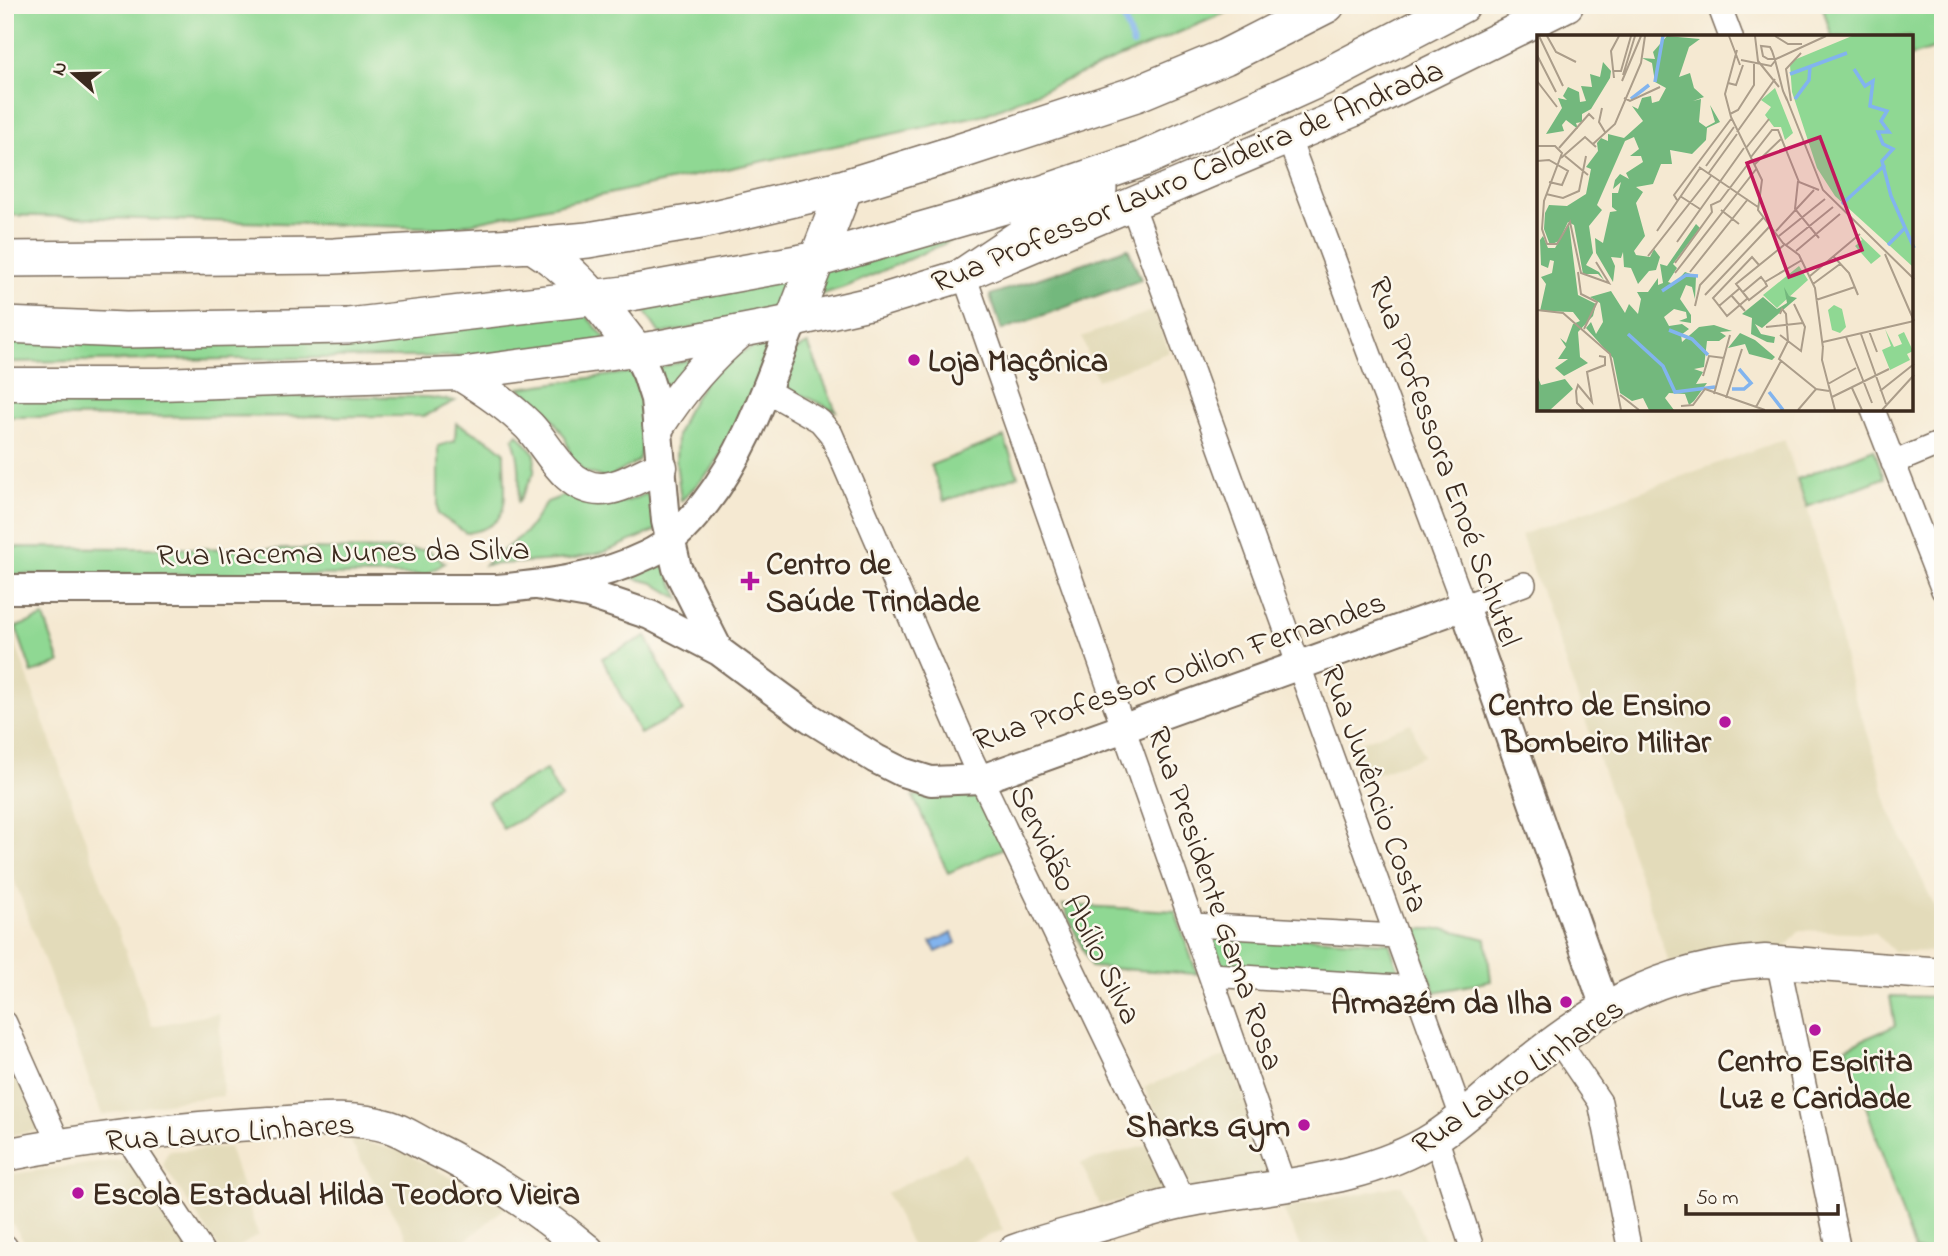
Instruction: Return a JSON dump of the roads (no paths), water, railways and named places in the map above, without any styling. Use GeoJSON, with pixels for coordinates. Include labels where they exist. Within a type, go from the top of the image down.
{"type":"FeatureCollection","features":[{"type":"Feature","properties":{"kind":"main road"},"geometry":{"type":"LineString","coordinates":[[5,260],[334,256],[532,245],[588,240],[701,221],[845,187],[1136,94],[1225,57],[1328,5]]}},
{"type":"Feature","properties":{"kind":"main road"},"geometry":{"type":"LineString","coordinates":[[5,325],[125,330],[348,327],[595,298],[819,259],[1007,205],[1143,159],[1322,78],[1462,5]]}},
{"type":"Feature","properties":{"kind":"main road","name":"Rua Professor Lauro Caldeira de Andrada"},"geometry":{"type":"LineString","coordinates":[[5,384],[159,384],[459,374],[636,351],[876,302],[964,275],[1352,111],[1567,5]]}},
{"type":"Feature","properties":{"kind":"main road"},"geometry":{"type":"LineString","coordinates":[[964,275],[1052,216],[1117,179],[1143,159]]}},
{"type":"Feature","properties":{"kind":"main road"},"geometry":{"type":"LineString","coordinates":[[793,321],[845,187]]}},
{"type":"Feature","properties":{"kind":"main road"},"geometry":{"type":"LineString","coordinates":[[532,245],[573,274],[636,351]]}},
{"type":"Feature","properties":{"kind":"main road"},"geometry":{"type":"LineString","coordinates":[[659,425],[688,383],[712,355],[741,331]]}},
{"type":"Feature","properties":{"kind":"main road"},"geometry":{"type":"LineString","coordinates":[[459,374],[492,394],[529,426],[553,460],[578,481],[598,489],[617,487],[660,467]]}},
{"type":"Feature","properties":{"kind":"main road","name":"Rua Lauro Linhares"},"geometry":{"type":"LineString","coordinates":[[1014,1251],[1071,1242],[1184,1201],[1360,1170],[1400,1156],[1436,1137],[1557,1039],[1605,1007],[1643,989],[1680,976],[1741,962],[1778,961],[1943,974]]}},
{"type":"Feature","properties":{"kind":"main road","name":"Rua Lauro Linhares"},"geometry":{"type":"LineString","coordinates":[[5,1155],[59,1144],[125,1136],[326,1119],[364,1121],[393,1128],[458,1160],[495,1182],[588,1251]]}},
{"type":"Feature","properties":{"kind":"street"},"geometry":{"type":"LineString","coordinates":[[1719,5],[1730,35]]}},
{"type":"Feature","properties":{"kind":"street","name":"Rua Professora Enoé Schutel"},"geometry":{"type":"LineString","coordinates":[[1288,137],[1464,606],[1605,1007]]}},
{"type":"Feature","properties":{"kind":"street","name":"Rua Juvêncio Costa"},"geometry":{"type":"LineString","coordinates":[[1132,204],[1461,1117]]}},
{"type":"Feature","properties":{"kind":"street","name":"Rua Presidente Gama Rosa"},"geometry":{"type":"LineString","coordinates":[[964,275],[1284,1185]]}},
{"type":"Feature","properties":{"kind":"street","name":"Rua Iracema Nunes da Silva"},"geometry":{"type":"LineString","coordinates":[[5,589],[451,590],[537,585],[617,568],[650,554],[688,525],[725,476],[748,436],[793,321]]}},
{"type":"Feature","properties":{"kind":"street","name":"Rua Professor Odilon Fernandes"},"geometry":{"type":"LineString","coordinates":[[636,351],[655,399],[669,541],[677,568],[719,651]]}},
{"type":"Feature","properties":{"kind":"street","name":"Servidão Abílio Silva"},"geometry":{"type":"LineString","coordinates":[[767,391],[820,421],[831,434],[982,779],[1184,1201]]}},
{"type":"Feature","properties":{"kind":"street"},"geometry":{"type":"LineString","coordinates":[[1873,411],[1943,590]]}},
{"type":"Feature","properties":{"kind":"street"},"geometry":{"type":"LineString","coordinates":[[1893,463],[1943,442]]}},
{"type":"Feature","properties":{"kind":"street","name":"Rua Professor Odilon Fernandes"},"geometry":{"type":"LineString","coordinates":[[537,585],[588,594],[650,615],[719,651],[810,718],[876,759],[902,772],[932,780],[982,779],[1524,584]]}},
{"type":"Feature","properties":{"kind":"street"},"geometry":{"type":"LineString","coordinates":[[1194,925],[1396,936]]}},
{"type":"Feature","properties":{"kind":"street"},"geometry":{"type":"LineString","coordinates":[[1778,961],[1839,1251]]}},
{"type":"Feature","properties":{"kind":"street"},"geometry":{"type":"LineString","coordinates":[[1211,975],[1415,988]]}},
{"type":"Feature","properties":{"kind":"street"},"geometry":{"type":"LineString","coordinates":[[5,1023],[59,1144]]}},
{"type":"Feature","properties":{"kind":"street"},"geometry":{"type":"LineString","coordinates":[[1557,1039],[1600,1102],[1630,1251]]}},
{"type":"Feature","properties":{"kind":"street"},"geometry":{"type":"LineString","coordinates":[[125,1136],[202,1251]]}},
{"type":"Feature","properties":{"kind":"street"},"geometry":{"type":"LineString","coordinates":[[1436,1137],[1472,1251]]}},
{"type":"Feature","properties":{"kind":"street"},"geometry":{"type":"LineString","coordinates":[[5,1246],[8,1251]]}},
{"type":"Feature","properties":{"kind":"water"},"geometry":{"type":"Polygon","coordinates":[[[952,933],[956,943],[936,952],[931,942],[952,933]]]}},
{"type":"Feature","properties":{"kind":"waterway"},"geometry":{"type":"LineString","coordinates":[[1119,5],[1133,45]]}},
{"type":"Feature","properties":{"kind":"place","name":"Loja Maçônica"},"geometry":{"type":"Point","coordinates":[914,360]}},
{"type":"Feature","properties":{"kind":"place","name":"Centro de Saúde Trindade"},"geometry":{"type":"Point","coordinates":[750,581]}},
{"type":"Feature","properties":{"kind":"place","name":"Centro de Ensino Bombeiro Militar"},"geometry":{"type":"Point","coordinates":[1725,722]}},
{"type":"Feature","properties":{"kind":"place","name":"Armazém da Ilha"},"geometry":{"type":"Point","coordinates":[1566,1002]}},
{"type":"Feature","properties":{"kind":"place","name":"Centro Espirita Luz e Caridade"},"geometry":{"type":"Point","coordinates":[1815,1030]}},
{"type":"Feature","properties":{"kind":"place","name":"Sharks Gym"},"geometry":{"type":"Point","coordinates":[1304,1125]}},
{"type":"Feature","properties":{"kind":"place","name":"Escola Estadual Hilda Teodoro Vieira"},"geometry":{"type":"Point","coordinates":[78,1193]}}]}
